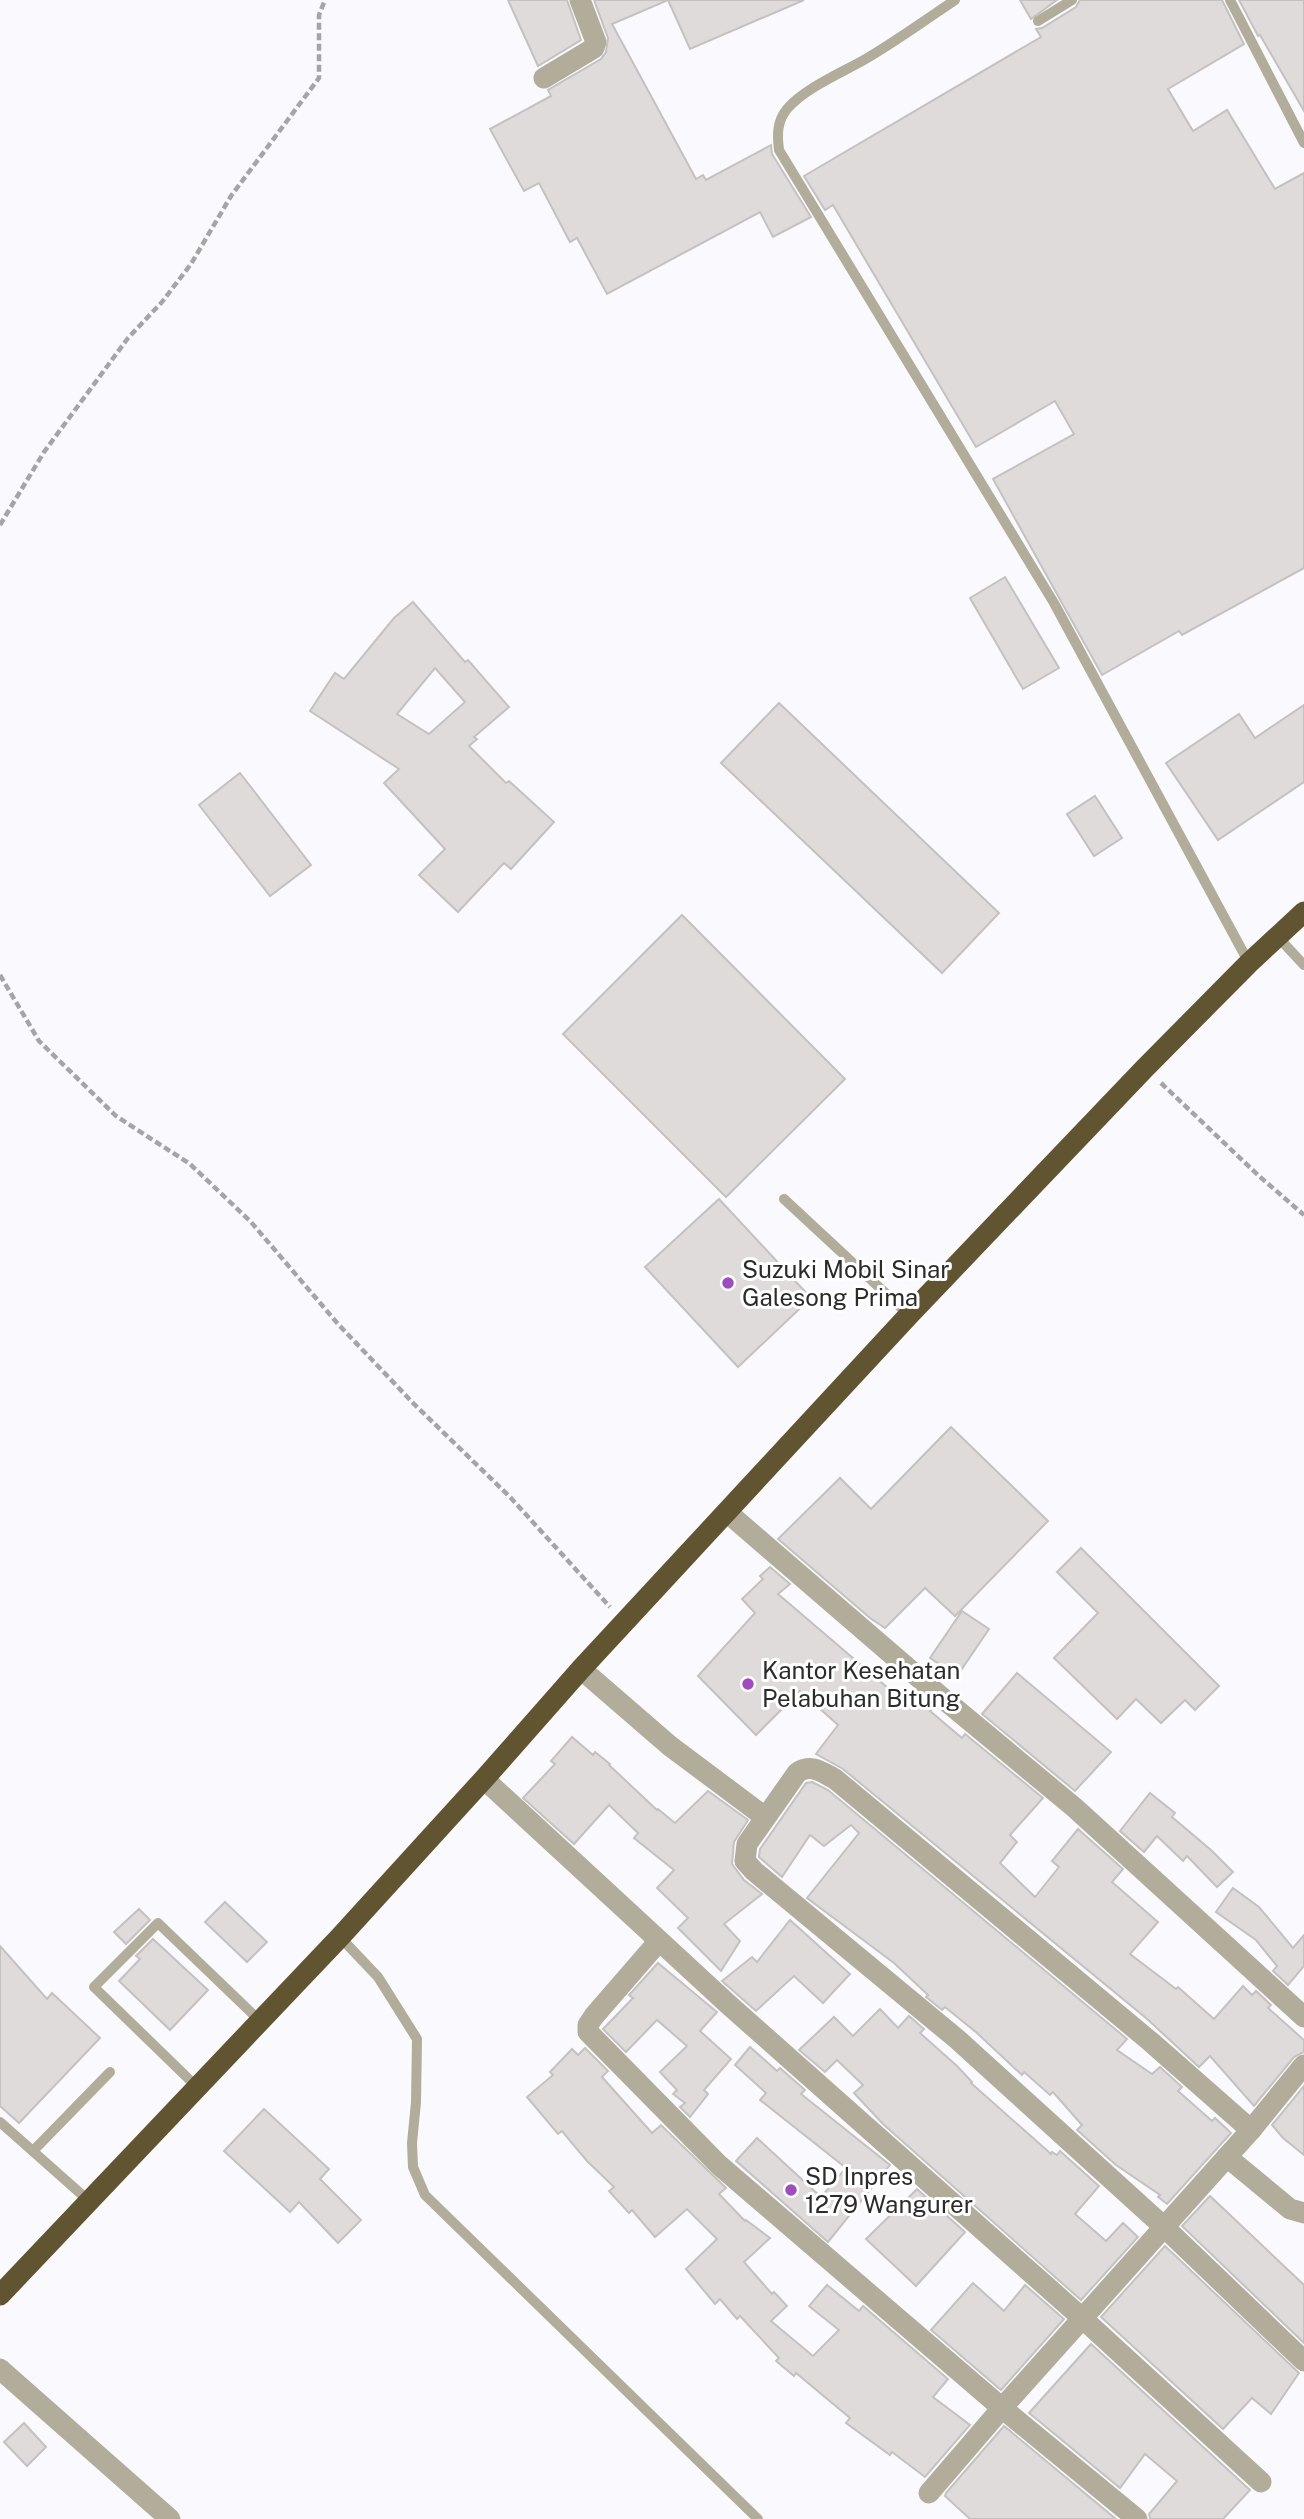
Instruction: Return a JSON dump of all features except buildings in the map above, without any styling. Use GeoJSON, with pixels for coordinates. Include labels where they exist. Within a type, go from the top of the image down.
{"type":"FeatureCollection","features":[{"type":"Feature","properties":{"kind":"highway"},"geometry":{"type":"LineString","coordinates":[[0,2295],[340,1937],[581,1669],[909,1315],[1145,1068],[1249,963],[1304,912]]}},
{"type":"Feature","properties":{"kind":"street"},"geometry":{"type":"LineString","coordinates":[[544,78],[594,48],[596,42],[580,0]]}},
{"type":"Feature","properties":{"kind":"street"},"geometry":{"type":"LineString","coordinates":[[728,1513],[946,1702],[1076,1808],[1304,2017]]}},
{"type":"Feature","properties":{"kind":"street"},"geometry":{"type":"LineString","coordinates":[[581,1669],[670,1746],[765,1818]]}},
{"type":"Feature","properties":{"kind":"street"},"geometry":{"type":"LineString","coordinates":[[1251,2130],[1140,2033],[835,1779],[812,1768],[804,1768],[797,1773],[747,1844],[745,1861],[748,1865],[957,2039],[1163,2226],[1304,2361]]}},
{"type":"Feature","properties":{"kind":"street"},"geometry":{"type":"LineString","coordinates":[[484,1779],[659,1941],[1082,2318],[1261,2482]]}},
{"type":"Feature","properties":{"kind":"street"},"geometry":{"type":"LineString","coordinates":[[659,1941],[594,2016],[588,2025],[588,2032],[719,2165],[1002,2408],[1137,2519]]}},
{"type":"Feature","properties":{"kind":"street"},"geometry":{"type":"LineString","coordinates":[[929,2493],[1163,2226],[1251,2130],[1304,2064]]}},
{"type":"Feature","properties":{"kind":"street"},"geometry":{"type":"LineString","coordinates":[[1227,2157],[1290,2208],[1304,2213]]}},
{"type":"Feature","properties":{"kind":"street"},"geometry":{"type":"LineString","coordinates":[[0,2368],[170,2519]]}},
{"type":"Feature","properties":{"kind":"lane"},"geometry":{"type":"LineString","coordinates":[[955,0],[870,56],[798,98],[785,111],[779,125],[779,150],[1054,603],[1249,963]]}},
{"type":"Feature","properties":{"kind":"lane"},"geometry":{"type":"LineString","coordinates":[[1038,21],[1072,0]]}},
{"type":"Feature","properties":{"kind":"lane"},"geometry":{"type":"LineString","coordinates":[[1230,0],[1304,143]]}},
{"type":"Feature","properties":{"kind":"lane"},"geometry":{"type":"LineString","coordinates":[[1277,936],[1304,965]]}},
{"type":"Feature","properties":{"kind":"lane"},"geometry":{"type":"LineString","coordinates":[[784,1199],[909,1315]]}},
{"type":"Feature","properties":{"kind":"lane"},"geometry":{"type":"LineString","coordinates":[[198,2088],[94,1987],[158,1923],[260,2021]]}},
{"type":"Feature","properties":{"kind":"lane"},"geometry":{"type":"LineString","coordinates":[[340,1937],[378,1977],[417,2039],[413,2167],[425,2195],[758,2519]]}},
{"type":"Feature","properties":{"kind":"lane"},"geometry":{"type":"LineString","coordinates":[[33,2151],[110,2072]]}},
{"type":"Feature","properties":{"kind":"lane"},"geometry":{"type":"LineString","coordinates":[[0,2122],[89,2202]]}},
{"type":"Feature","properties":{"kind":"path"},"geometry":{"type":"LineString","coordinates":[[0,525],[44,452],[128,338],[162,302],[191,264],[231,196],[319,78],[319,15],[325,0]]}},
{"type":"Feature","properties":{"kind":"path"},"geometry":{"type":"LineString","coordinates":[[0,975],[39,1041],[116,1116],[190,1164],[251,1222],[338,1324],[413,1403],[510,1497],[625,1623]]}},
{"type":"Feature","properties":{"kind":"path"},"geometry":{"type":"LineString","coordinates":[[1145,1068],[1304,1215]]}},
{"type":"Feature","properties":{"kind":"place","name":"Suzuki Mobil Sinar Galesong Prima"},"geometry":{"type":"Point","coordinates":[728,1283]}},
{"type":"Feature","properties":{"kind":"place","name":"Kantor Kesehatan Pelabuhan Bitung"},"geometry":{"type":"Point","coordinates":[748,1684]}},
{"type":"Feature","properties":{"kind":"place","name":"SD Inpres 1279 Wangurer"},"geometry":{"type":"Point","coordinates":[791,2190]}}]}
